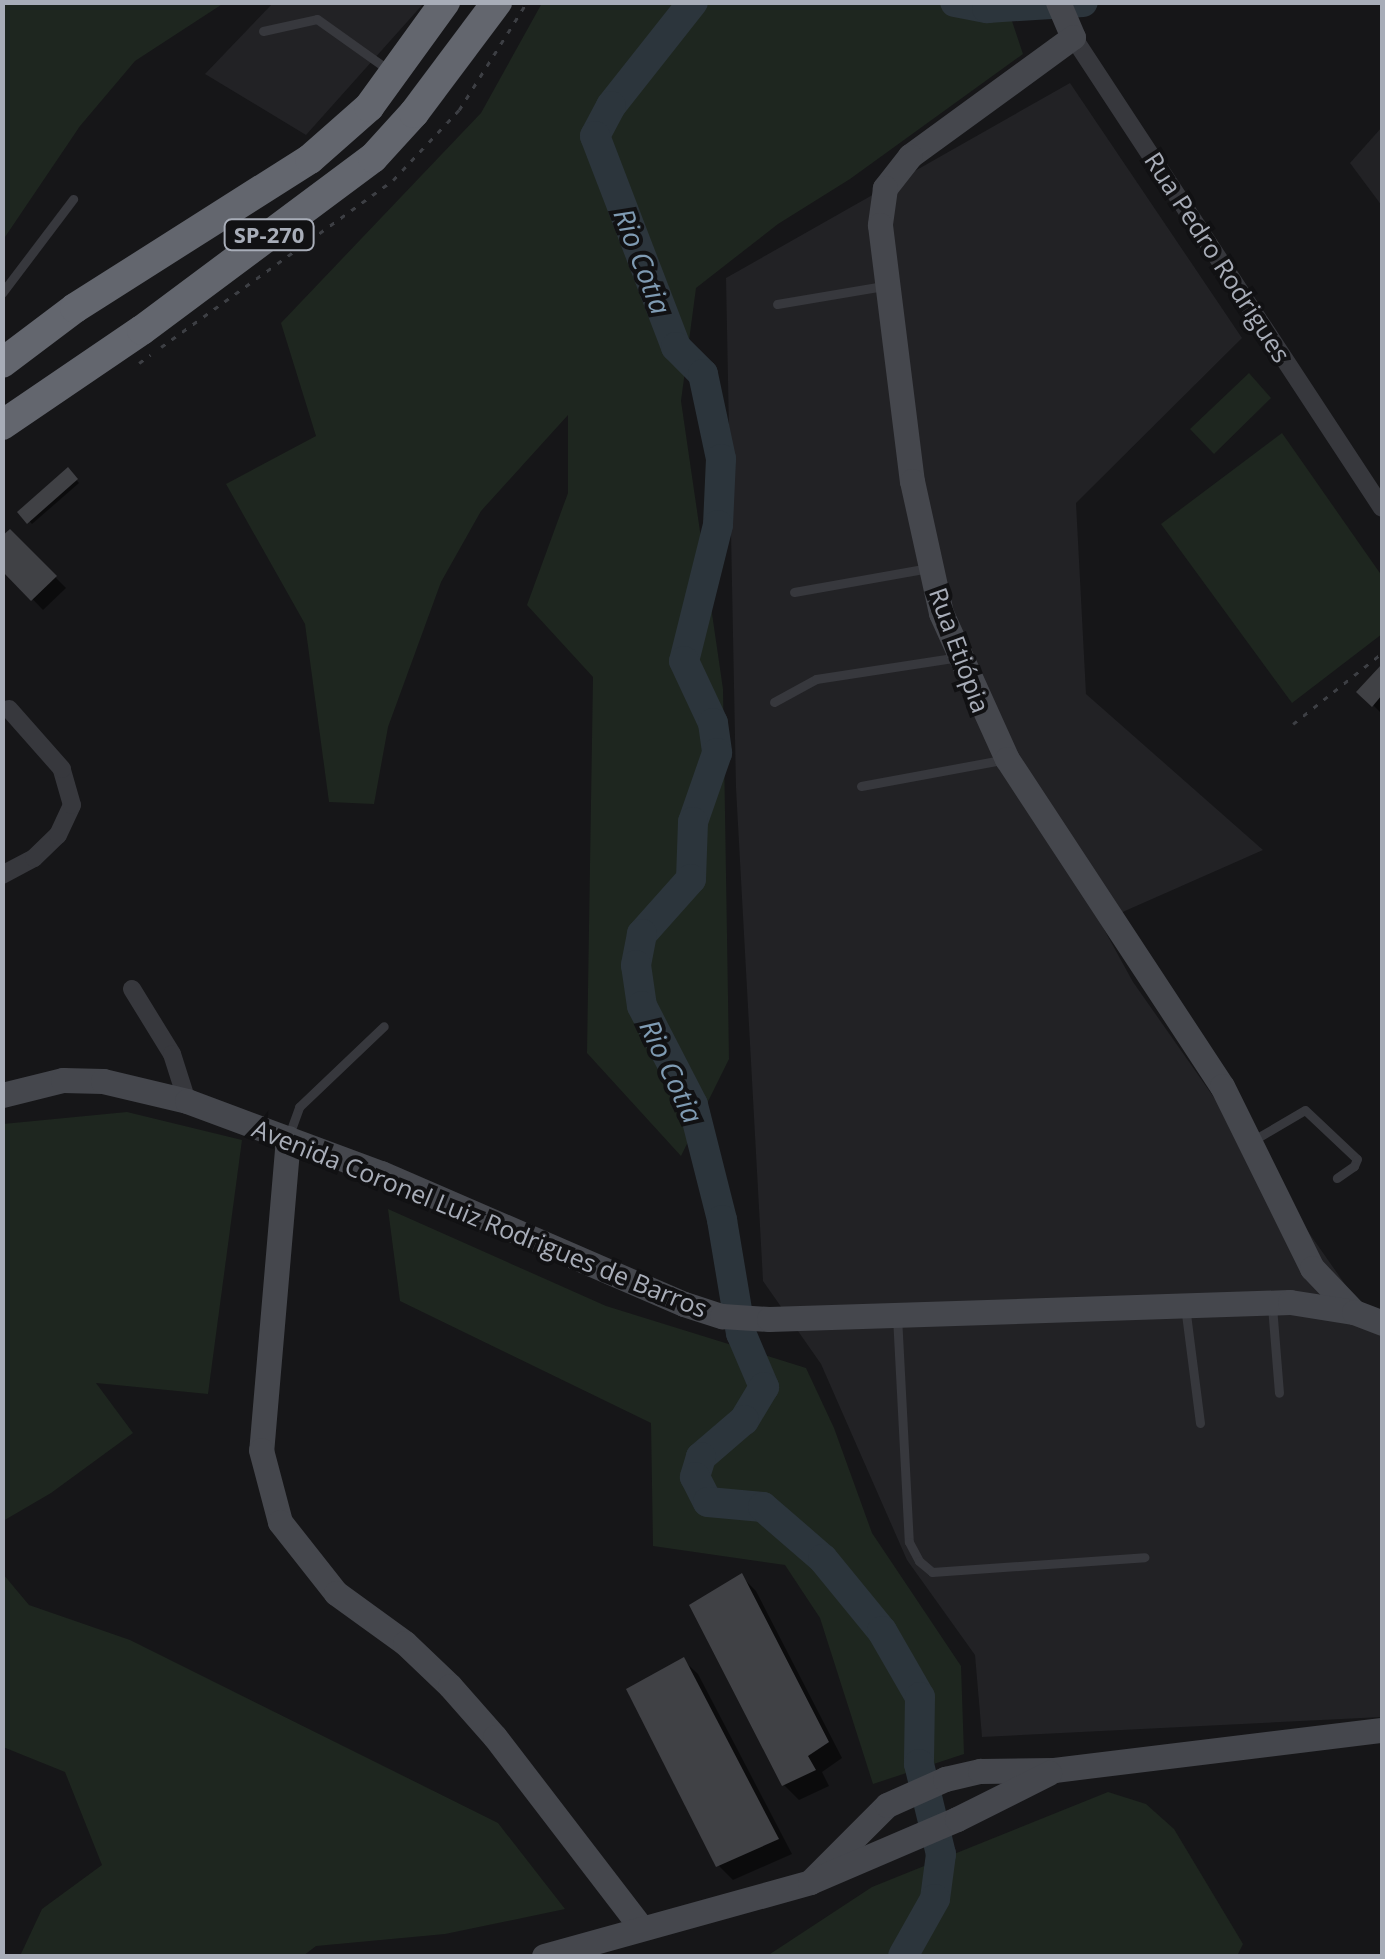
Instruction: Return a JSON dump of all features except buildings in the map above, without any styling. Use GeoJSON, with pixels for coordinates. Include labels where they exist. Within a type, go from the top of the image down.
{"type":"FeatureCollection","features":[{"type":"Feature","properties":{"kind":"highway","name":"SP-270"},"geometry":{"type":"LineString","coordinates":[[2,363],[75,308],[310,158],[370,107],[445,2]]}},
{"type":"Feature","properties":{"kind":"highway","name":"SP-270"},"geometry":{"type":"LineString","coordinates":[[2,429],[373,158],[414,113],[497,2]]}},
{"type":"Feature","properties":{"kind":"street","name":"Rua Etiópia"},"geometry":{"type":"LineString","coordinates":[[1066,21],[910,156],[885,188],[880,225],[912,481],[941,613],[1007,759],[1222,1086],[1312,1268],[1354,1312]]}},
{"type":"Feature","properties":{"kind":"street","name":"Rua Pedro Rodrigues"},"geometry":{"type":"LineString","coordinates":[[1066,21],[1382,508]]}},
{"type":"Feature","properties":{"kind":"street"},"geometry":{"type":"LineString","coordinates":[[2,344],[75,308]]}},
{"type":"Feature","properties":{"kind":"street"},"geometry":{"type":"LineString","coordinates":[[2,875],[34,858],[58,834],[72,805],[62,769],[9,709]]}},
{"type":"Feature","properties":{"kind":"street"},"geometry":{"type":"LineString","coordinates":[[132,989],[172,1054],[187,1101]]}},
{"type":"Feature","properties":{"kind":"street","name":"Avenida Coronel Luiz Rodrigues de Barros"},"geometry":{"type":"LineString","coordinates":[[2,1095],[63,1080],[103,1081],[187,1101],[288,1138],[684,1304],[722,1316],[897,1315],[1281,1302],[1354,1312],[1382,1323]]}},
{"type":"Feature","properties":{"kind":"street"},"geometry":{"type":"LineString","coordinates":[[288,1138],[261,1450],[280,1522],[336,1593],[405,1642],[450,1686],[495,1737],[640,1926]]}},
{"type":"Feature","properties":{"kind":"street"},"geometry":{"type":"LineString","coordinates":[[1281,1302],[1304,1289],[1312,1268]]}},
{"type":"Feature","properties":{"kind":"street"},"geometry":{"type":"LineString","coordinates":[[810,1882],[875,1816],[904,1794],[945,1779],[980,1771],[1054,1770],[1382,1730]]}},
{"type":"Feature","properties":{"kind":"street"},"geometry":{"type":"LineString","coordinates":[[544,1956],[640,1926],[715,1911],[810,1882],[956,1820],[1054,1770]]}},
{"type":"Feature","properties":{"kind":"lane"},"geometry":{"type":"LineString","coordinates":[[263,31],[316,19],[350,39],[394,75]]}},
{"type":"Feature","properties":{"kind":"lane"},"geometry":{"type":"LineString","coordinates":[[2,293],[73,199]]}},
{"type":"Feature","properties":{"kind":"lane"},"geometry":{"type":"LineString","coordinates":[[777,304],[888,285]]}},
{"type":"Feature","properties":{"kind":"lane"},"geometry":{"type":"LineString","coordinates":[[794,592],[931,568]]}},
{"type":"Feature","properties":{"kind":"lane"},"geometry":{"type":"LineString","coordinates":[[774,702],[816,680],[960,656]]}},
{"type":"Feature","properties":{"kind":"lane"},"geometry":{"type":"LineString","coordinates":[[861,786],[1007,759]]}},
{"type":"Feature","properties":{"kind":"lane"},"geometry":{"type":"LineString","coordinates":[[288,1138],[300,1107],[384,1026]]}},
{"type":"Feature","properties":{"kind":"lane"},"geometry":{"type":"LineString","coordinates":[[1252,1141],[1305,1110],[1357,1159],[1354,1166],[1337,1178]]}},
{"type":"Feature","properties":{"kind":"lane"},"geometry":{"type":"LineString","coordinates":[[1280,1393],[1281,1302]]}},
{"type":"Feature","properties":{"kind":"lane"},"geometry":{"type":"LineString","coordinates":[[1185,1306],[1200,1422]]}},
{"type":"Feature","properties":{"kind":"lane"},"geometry":{"type":"LineString","coordinates":[[897,1315],[909,1542],[919,1561],[932,1572],[1144,1557]]}},
{"type":"Feature","properties":{"kind":"path"},"geometry":{"type":"LineString","coordinates":[[1293,724],[1382,652]]}},
{"type":"Feature","properties":{"kind":"shaded area"},"geometry":{"type":"Polygon","coordinates":[[[3,2],[224,3],[135,61],[80,126],[3,240],[3,2]]]}},
{"type":"Feature","properties":{"kind":"shaded area"},"geometry":{"type":"Polygon","coordinates":[[[273,3],[424,3],[306,135],[205,74],[273,3]]]}},
{"type":"Feature","properties":{"kind":"shaded area"},"geometry":{"type":"Polygon","coordinates":[[[542,3],[979,3],[1010,15],[1023,54],[850,179],[778,224],[696,288],[681,401],[723,689],[729,1059],[681,1156],[587,1053],[593,677],[527,605],[568,493],[568,415],[481,511],[441,582],[388,727],[374,804],[329,802],[305,624],[226,484],[316,436],[281,323],[481,113],[542,3]]]}},
{"type":"Feature","properties":{"kind":"shaded area"},"geometry":{"type":"Polygon","coordinates":[[[1070,83],[1242,338],[1076,503],[1086,694],[1263,850],[1100,922],[1133,982],[1382,1337],[1382,1717],[982,1737],[975,1655],[907,1560],[821,1364],[763,1281],[736,788],[726,278],[1070,83]]]}},
{"type":"Feature","properties":{"kind":"shaded area"},"geometry":{"type":"Polygon","coordinates":[[[1382,127],[1382,206],[1350,163],[1382,127]]]}},
{"type":"Feature","properties":{"kind":"shaded area"},"geometry":{"type":"Polygon","coordinates":[[[1249,373],[1271,398],[1214,454],[1190,429],[1249,373]]]}},
{"type":"Feature","properties":{"kind":"shaded area"},"geometry":{"type":"Polygon","coordinates":[[[1282,433],[1382,576],[1382,634],[1292,703],[1161,524],[1282,433]]]}},
{"type":"Feature","properties":{"kind":"shaded area"},"geometry":{"type":"Polygon","coordinates":[[[127,1112],[242,1140],[208,1394],[96,1383],[133,1433],[51,1493],[3,1521],[3,1124],[127,1112]]]}},
{"type":"Feature","properties":{"kind":"shaded area"},"geometry":{"type":"Polygon","coordinates":[[[388,1209],[606,1306],[806,1368],[834,1428],[872,1533],[961,1666],[964,1754],[873,1784],[820,1618],[785,1565],[653,1546],[651,1423],[400,1301],[388,1209]]]}},
{"type":"Feature","properties":{"kind":"shaded area"},"geometry":{"type":"Polygon","coordinates":[[[3,1574],[29,1605],[130,1640],[498,1823],[565,1909],[445,1934],[316,1946],[303,1956],[20,1956],[42,1909],[102,1865],[65,1772],[3,1747],[3,1574]]]}},
{"type":"Feature","properties":{"kind":"shaded area"},"geometry":{"type":"Polygon","coordinates":[[[1108,1792],[1146,1804],[1174,1829],[1243,1944],[1237,1956],[767,1956],[872,1887],[1108,1792]]]}},
{"type":"Feature","properties":{"kind":"waterway","name":"Rio Cotia"},"geometry":{"type":"LineString","coordinates":[[693,2],[611,106],[595,136],[676,347],[703,374],[721,459],[718,525],[684,661],[713,723],[717,753],[693,822],[691,879],[642,934],[636,965],[642,1006],[693,1105],[722,1220],[741,1333],[764,1387],[744,1420],[701,1457],[695,1477],[708,1502],[763,1507],[823,1559],[882,1631],[920,1697],[919,1764],[941,1854],[935,1899],[903,1956]]}},
{"type":"Feature","properties":{"kind":"waterway","name":"Rio Cotia"},"geometry":{"type":"LineString","coordinates":[[955,2],[987,8],[1083,2]]}}]}
